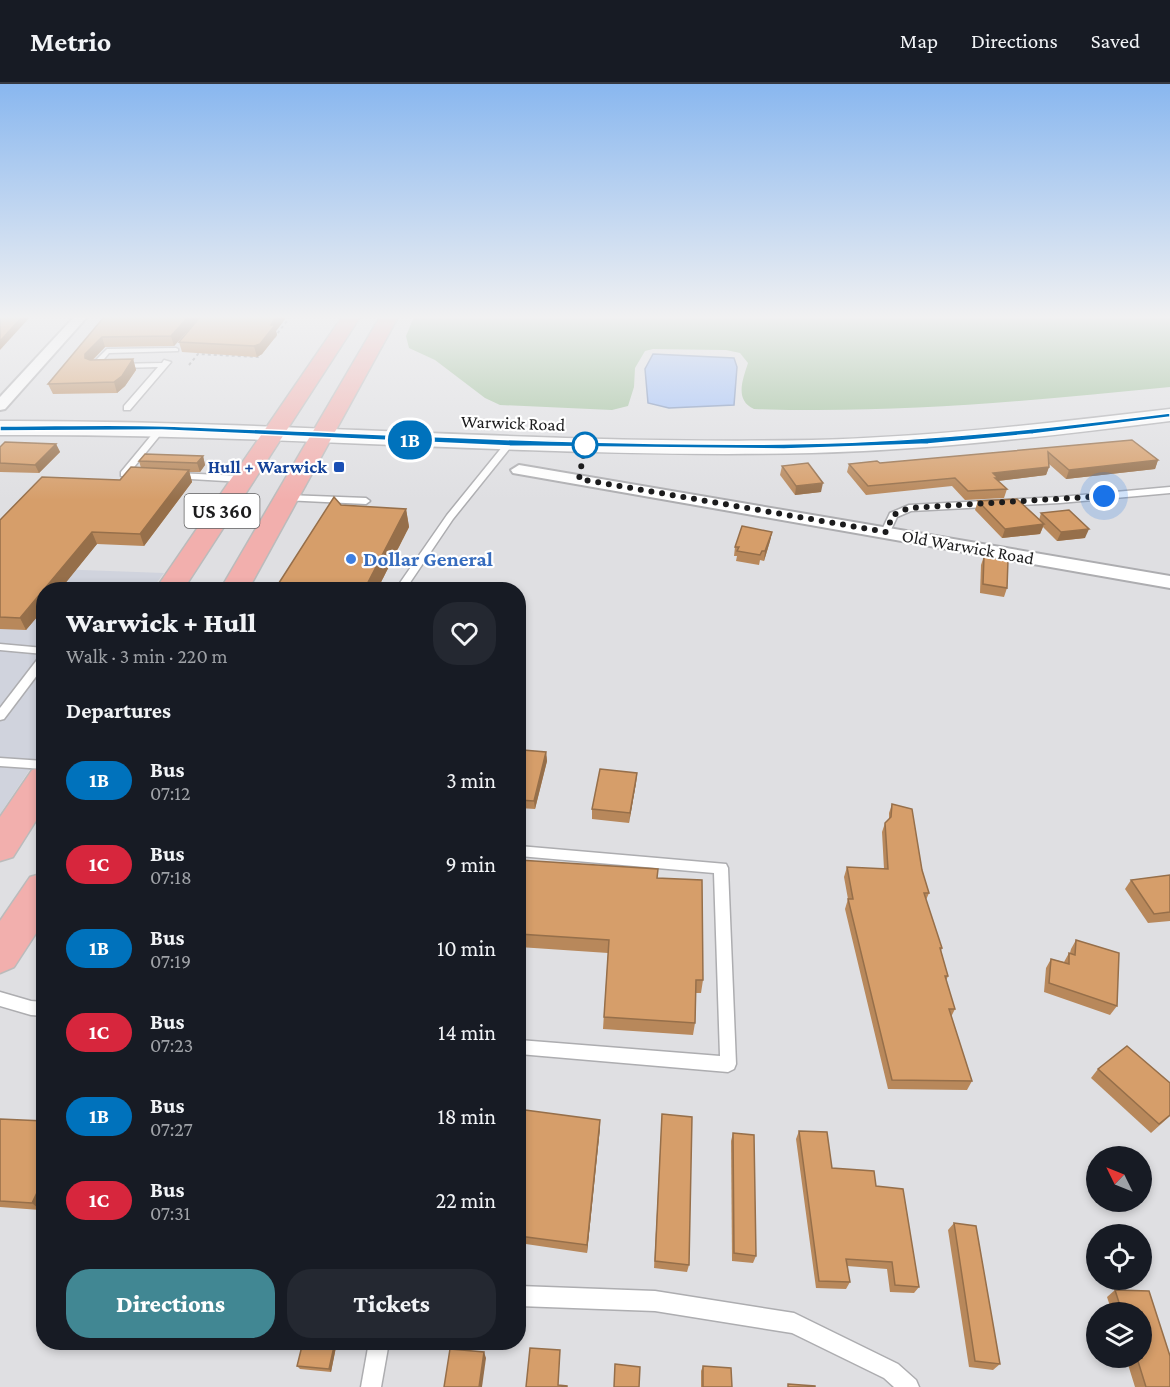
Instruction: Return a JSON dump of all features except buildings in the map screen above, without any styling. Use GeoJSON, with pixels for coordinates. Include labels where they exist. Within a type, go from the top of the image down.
{"type":"FeatureCollection","features":[{"type":"Feature","properties":{"kind":"main road","name":"US 360"},"geometry":{"type":"LineString","coordinates":[[174,582],[243,479],[275,419],[306,378]]}},
{"type":"Feature","properties":{"kind":"main road","name":"US 360"},"geometry":{"type":"LineString","coordinates":[[239,582],[287,498],[337,422],[359,378]]}},
{"type":"Feature","properties":{"kind":"main road"},"geometry":{"type":"LineString","coordinates":[[1051,409],[1170,397]]}},
{"type":"Feature","properties":{"kind":"main road","name":"Warwick Road"},"geometry":{"type":"LineString","coordinates":[[0,408],[127,408],[167,418]]}},
{"type":"Feature","properties":{"kind":"main road","name":"Warwick Road"},"geometry":{"type":"LineString","coordinates":[[0,428],[167,418],[275,419],[337,422],[510,443],[784,447],[928,441],[1033,432],[1170,415]]}},
{"type":"Feature","properties":{"kind":"main road","name":"Warwick Road"},"geometry":{"type":"LineString","coordinates":[[454,420],[567,425],[753,426]]}},
{"type":"Feature","properties":{"kind":"main road"},"geometry":{"type":"LineString","coordinates":[[0,847],[36,791]]}},
{"type":"Feature","properties":{"kind":"main road"},"geometry":{"type":"LineString","coordinates":[[0,955],[36,900]]}},
{"type":"Feature","properties":{"kind":"street"},"geometry":{"type":"LineString","coordinates":[[0,408],[27,378]]}},
{"type":"Feature","properties":{"kind":"street","name":"Old Warwick Road"},"geometry":{"type":"LineString","coordinates":[[519,470],[1170,582]]}},
{"type":"Feature","properties":{"kind":"lane"},"geometry":{"type":"LineString","coordinates":[[127,408],[154,378]]}},
{"type":"Feature","properties":{"kind":"lane"},"geometry":{"type":"LineString","coordinates":[[146,475],[124,474],[167,418]]}},
{"type":"Feature","properties":{"kind":"lane"},"geometry":{"type":"LineString","coordinates":[[405,582],[450,517],[510,443]]}},
{"type":"Feature","properties":{"kind":"lane"},"geometry":{"type":"LineString","coordinates":[[168,476],[243,479]]}},
{"type":"Feature","properties":{"kind":"lane"},"geometry":{"type":"LineString","coordinates":[[886,532],[893,515],[909,508],[1060,500],[1170,490]]}},
{"type":"Feature","properties":{"kind":"lane"},"geometry":{"type":"LineString","coordinates":[[287,498],[366,501]]}},
{"type":"Feature","properties":{"kind":"lane"},"geometry":{"type":"LineString","coordinates":[[0,647],[36,650]]}},
{"type":"Feature","properties":{"kind":"lane"},"geometry":{"type":"LineString","coordinates":[[0,716],[36,669]]}},
{"type":"Feature","properties":{"kind":"lane"},"geometry":{"type":"LineString","coordinates":[[0,762],[36,764]]}},
{"type":"Feature","properties":{"kind":"lane"},"geometry":{"type":"LineString","coordinates":[[526,852],[721,868],[728,1064],[526,1048]]}},
{"type":"Feature","properties":{"kind":"lane"},"geometry":{"type":"LineString","coordinates":[[0,999],[36,1008]]}},
{"type":"Feature","properties":{"kind":"lane"},"geometry":{"type":"LineString","coordinates":[[526,1296],[655,1301],[794,1323],[891,1371],[909,1387]]}},
{"type":"Feature","properties":{"kind":"lane"},"geometry":{"type":"LineString","coordinates":[[371,1387],[378,1350]]}},
{"type":"Feature","properties":{"kind":"shaded area"},"geometry":{"type":"Polygon","coordinates":[[[0,567],[164,573],[157,582],[36,582],[36,760],[0,814],[0,567]]]}},
{"type":"Feature","properties":{"kind":"green space"},"geometry":{"type":"Polygon","coordinates":[[[458,378],[634,378],[628,406],[612,410],[500,405],[485,398],[458,378]]]}},
{"type":"Feature","properties":{"kind":"green space"},"geometry":{"type":"Polygon","coordinates":[[[743,378],[1170,378],[1170,387],[911,408],[807,410],[754,409],[744,400],[743,378]]]}},
{"type":"Feature","properties":{"kind":"water"},"geometry":{"type":"Polygon","coordinates":[[[646,378],[736,378],[734,405],[669,408],[648,403],[646,378]]]}},
{"type":"Feature","properties":{"kind":"bus line","name":"1B"},"geometry":{"type":"LineString","coordinates":[[0,428],[162,428],[510,443],[784,447],[928,441],[1033,432],[1170,415]]}},
{"type":"Feature","properties":{"kind":"place","name":"Hull + Warwick"},"geometry":{"type":"Point","coordinates":[339,467]}},
{"type":"Feature","properties":{"kind":"place","name":"Dollar General"},"geometry":{"type":"Point","coordinates":[351,559]}},
{"type":"Feature","properties":{"kind":"route"},"geometry":{"type":"LineString","coordinates":[[585,445],[579,479],[886,532],[893,515],[909,508],[1104,496]]}}]}
